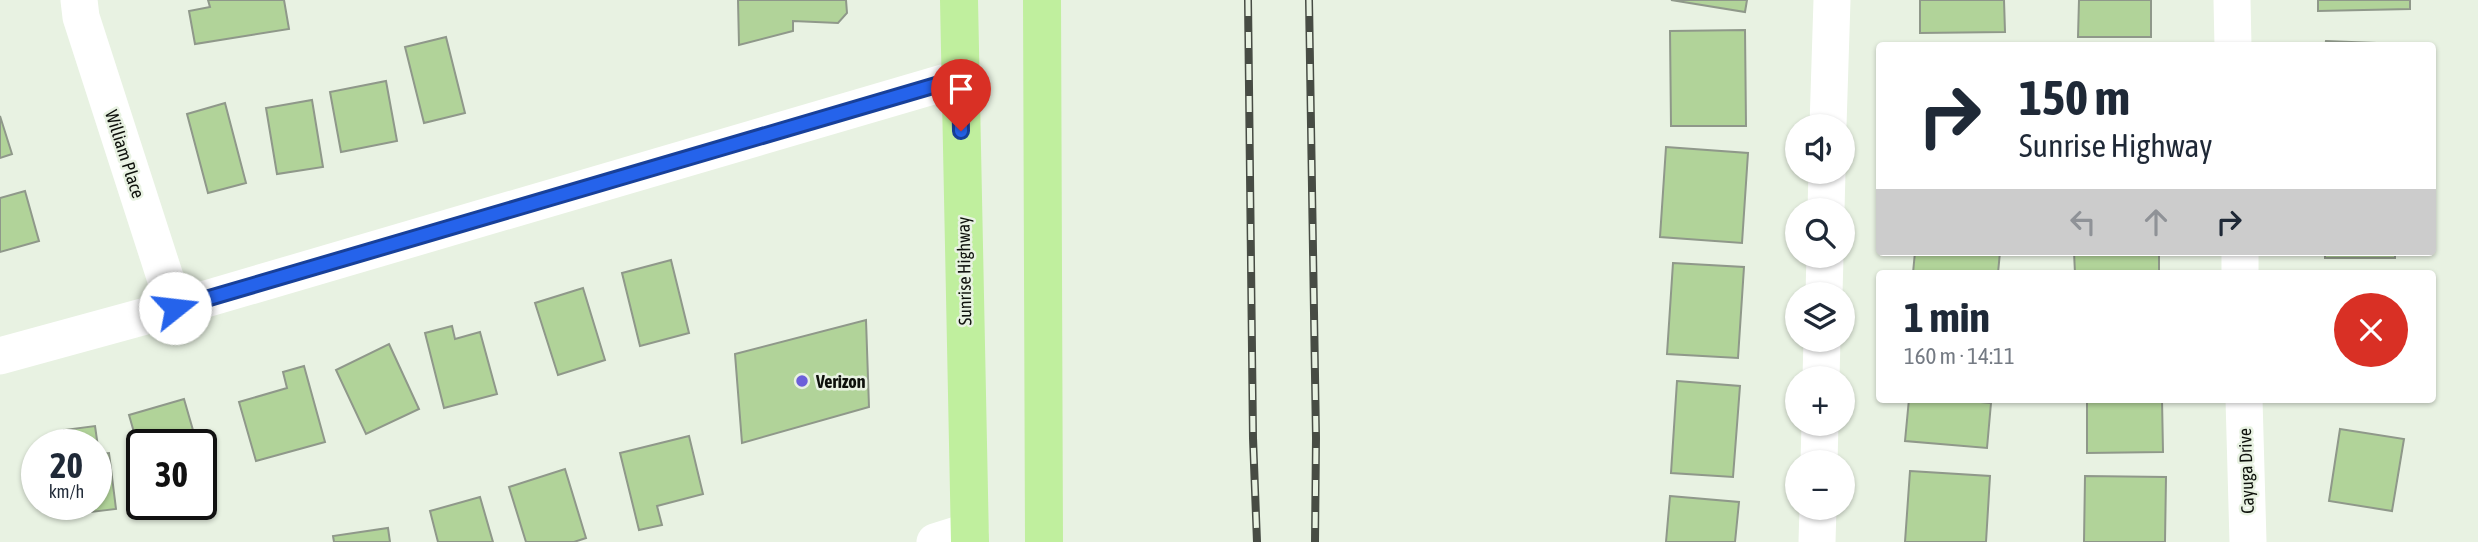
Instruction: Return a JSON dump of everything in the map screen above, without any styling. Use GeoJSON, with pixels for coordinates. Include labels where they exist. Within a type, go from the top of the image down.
{"type":"FeatureCollection","features":[{"type":"Feature","properties":{"kind":"highway","name":"Sunrise Highway"},"geometry":{"type":"LineString","coordinates":[[958,538],[959,0]]}},
{"type":"Feature","properties":{"kind":"highway"},"geometry":{"type":"LineString","coordinates":[[1042,0],[1044,542]]}},
{"type":"Feature","properties":{"kind":"street","name":"William Place"},"geometry":{"type":"LineString","coordinates":[[79,0],[81,17],[175,308]]}},
{"type":"Feature","properties":{"kind":"street"},"geometry":{"type":"LineString","coordinates":[[1828,114],[1832,0]]}},
{"type":"Feature","properties":{"kind":"street"},"geometry":{"type":"LineString","coordinates":[[2232,0],[2234,42]]}},
{"type":"Feature","properties":{"kind":"street"},"geometry":{"type":"LineString","coordinates":[[0,356],[175,308],[960,78]]}},
{"type":"Feature","properties":{"kind":"street","name":"Cayuga Drive"},"geometry":{"type":"LineString","coordinates":[[2244,403],[2248,542]]}},
{"type":"Feature","properties":{"kind":"street"},"geometry":{"type":"LineString","coordinates":[[1817,542],[1818,520]]}},
{"type":"Feature","properties":{"kind":"building"},"geometry":{"type":"Polygon","coordinates":[[[208,0],[284,0],[289,29],[195,44],[189,11],[210,7],[208,0]]]}},
{"type":"Feature","properties":{"kind":"building"},"geometry":{"type":"Polygon","coordinates":[[[738,0],[846,0],[847,13],[838,23],[793,21],[793,31],[739,45],[738,0]]]}},
{"type":"Feature","properties":{"kind":"building"},"geometry":{"type":"Polygon","coordinates":[[[1671,0],[1747,0],[1745,12],[1671,0]]]}},
{"type":"Feature","properties":{"kind":"building"},"geometry":{"type":"Polygon","coordinates":[[[1920,0],[2004,0],[2005,32],[1920,33],[1920,0]]]}},
{"type":"Feature","properties":{"kind":"building"},"geometry":{"type":"Polygon","coordinates":[[[2079,0],[2151,0],[2151,37],[2078,37],[2079,0]]]}},
{"type":"Feature","properties":{"kind":"building"},"geometry":{"type":"Polygon","coordinates":[[[2318,0],[2410,0],[2410,9],[2318,11],[2318,0]]]}},
{"type":"Feature","properties":{"kind":"building"},"geometry":{"type":"Polygon","coordinates":[[[1745,30],[1746,126],[1671,126],[1670,31],[1745,30]]]}},
{"type":"Feature","properties":{"kind":"building"},"geometry":{"type":"Polygon","coordinates":[[[446,37],[465,113],[424,123],[405,47],[446,37]]]}},
{"type":"Feature","properties":{"kind":"building"},"geometry":{"type":"Polygon","coordinates":[[[386,81],[397,141],[341,152],[330,92],[386,81]]]}},
{"type":"Feature","properties":{"kind":"building"},"geometry":{"type":"Polygon","coordinates":[[[312,100],[323,167],[277,174],[266,108],[312,100]]]}},
{"type":"Feature","properties":{"kind":"building"},"geometry":{"type":"Polygon","coordinates":[[[225,103],[246,183],[208,193],[187,114],[225,103]]]}},
{"type":"Feature","properties":{"kind":"building"},"geometry":{"type":"Polygon","coordinates":[[[0,116],[12,154],[0,158],[0,116]]]}},
{"type":"Feature","properties":{"kind":"building"},"geometry":{"type":"Polygon","coordinates":[[[1666,147],[1748,153],[1742,243],[1660,237],[1666,147]]]}},
{"type":"Feature","properties":{"kind":"building"},"geometry":{"type":"Polygon","coordinates":[[[25,191],[39,241],[0,252],[0,198],[25,191]]]}},
{"type":"Feature","properties":{"kind":"building"},"geometry":{"type":"Polygon","coordinates":[[[1915,256],[2000,256],[1998,270],[1913,270],[1915,256]]]}},
{"type":"Feature","properties":{"kind":"building"},"geometry":{"type":"Polygon","coordinates":[[[2074,256],[2159,256],[2159,270],[2075,270],[2074,256]]]}},
{"type":"Feature","properties":{"kind":"building"},"geometry":{"type":"Polygon","coordinates":[[[2325,256],[2395,256],[2395,258],[2325,256]]]}},
{"type":"Feature","properties":{"kind":"building"},"geometry":{"type":"Polygon","coordinates":[[[671,260],[689,333],[640,346],[622,273],[671,260]]]}},
{"type":"Feature","properties":{"kind":"building"},"geometry":{"type":"Polygon","coordinates":[[[1673,263],[1744,267],[1738,358],[1667,354],[1673,263]]]}},
{"type":"Feature","properties":{"kind":"building"},"geometry":{"type":"Polygon","coordinates":[[[583,288],[605,360],[558,375],[535,303],[583,288]]]}},
{"type":"Feature","properties":{"kind":"building","name":"Verizon"},"geometry":{"type":"Polygon","coordinates":[[[866,320],[869,407],[742,443],[735,354],[866,320]]]}},
{"type":"Feature","properties":{"kind":"building"},"geometry":{"type":"Polygon","coordinates":[[[452,326],[455,339],[480,332],[497,394],[444,408],[425,333],[452,326]]]}},
{"type":"Feature","properties":{"kind":"building"},"geometry":{"type":"Polygon","coordinates":[[[389,344],[419,409],[366,434],[336,370],[389,344]]]}},
{"type":"Feature","properties":{"kind":"building"},"geometry":{"type":"Polygon","coordinates":[[[304,366],[325,442],[256,461],[239,402],[287,388],[283,372],[304,366]]]}},
{"type":"Feature","properties":{"kind":"building"},"geometry":{"type":"Polygon","coordinates":[[[1677,381],[1740,386],[1733,477],[1671,473],[1677,381]]]}},
{"type":"Feature","properties":{"kind":"building"},"geometry":{"type":"Polygon","coordinates":[[[184,399],[193,429],[133,429],[129,415],[184,399]]]}},
{"type":"Feature","properties":{"kind":"building"},"geometry":{"type":"Polygon","coordinates":[[[1909,403],[1991,403],[1987,448],[1905,441],[1909,403]]]}},
{"type":"Feature","properties":{"kind":"building"},"geometry":{"type":"Polygon","coordinates":[[[2087,403],[2162,403],[2163,452],[2087,453],[2087,403]]]}},
{"type":"Feature","properties":{"kind":"building"},"geometry":{"type":"Polygon","coordinates":[[[95,426],[95,429],[72,429],[95,426]]]}},
{"type":"Feature","properties":{"kind":"building"},"geometry":{"type":"Polygon","coordinates":[[[2340,429],[2404,439],[2392,511],[2329,501],[2340,429]]]}},
{"type":"Feature","properties":{"kind":"building"},"geometry":{"type":"Polygon","coordinates":[[[689,436],[703,494],[657,506],[662,525],[639,530],[620,453],[689,436]]]}},
{"type":"Feature","properties":{"kind":"building"},"geometry":{"type":"Polygon","coordinates":[[[565,469],[586,538],[574,542],[526,542],[509,487],[565,469]]]}},
{"type":"Feature","properties":{"kind":"building"},"geometry":{"type":"Polygon","coordinates":[[[1910,471],[1990,476],[1986,542],[1905,542],[1910,471]]]}},
{"type":"Feature","properties":{"kind":"building"},"geometry":{"type":"Polygon","coordinates":[[[2085,476],[2166,477],[2165,542],[2084,542],[2085,476]]]}},
{"type":"Feature","properties":{"kind":"building"},"geometry":{"type":"Polygon","coordinates":[[[112,477],[116,509],[112,509],[112,477]]]}},
{"type":"Feature","properties":{"kind":"building"},"geometry":{"type":"Polygon","coordinates":[[[1670,496],[1739,502],[1735,542],[1666,542],[1670,496]]]}},
{"type":"Feature","properties":{"kind":"building"},"geometry":{"type":"Polygon","coordinates":[[[480,497],[493,542],[438,542],[430,511],[480,497]]]}},
{"type":"Feature","properties":{"kind":"building"},"geometry":{"type":"Polygon","coordinates":[[[388,528],[390,542],[334,542],[333,536],[388,528]]]}},
{"type":"Feature","properties":{"kind":"railway"},"geometry":{"type":"LineString","coordinates":[[1248,0],[1253,438],[1257,542]]}},
{"type":"Feature","properties":{"kind":"railway"},"geometry":{"type":"LineString","coordinates":[[1309,0],[1316,438],[1315,542]]}},
{"type":"Feature","properties":{"kind":"place","name":"Verizon"},"geometry":{"type":"Point","coordinates":[802,381]}},
{"type":"Feature","properties":{"kind":"route"},"geometry":{"type":"LineString","coordinates":[[175,308],[960,78],[961,131]]}}]}
